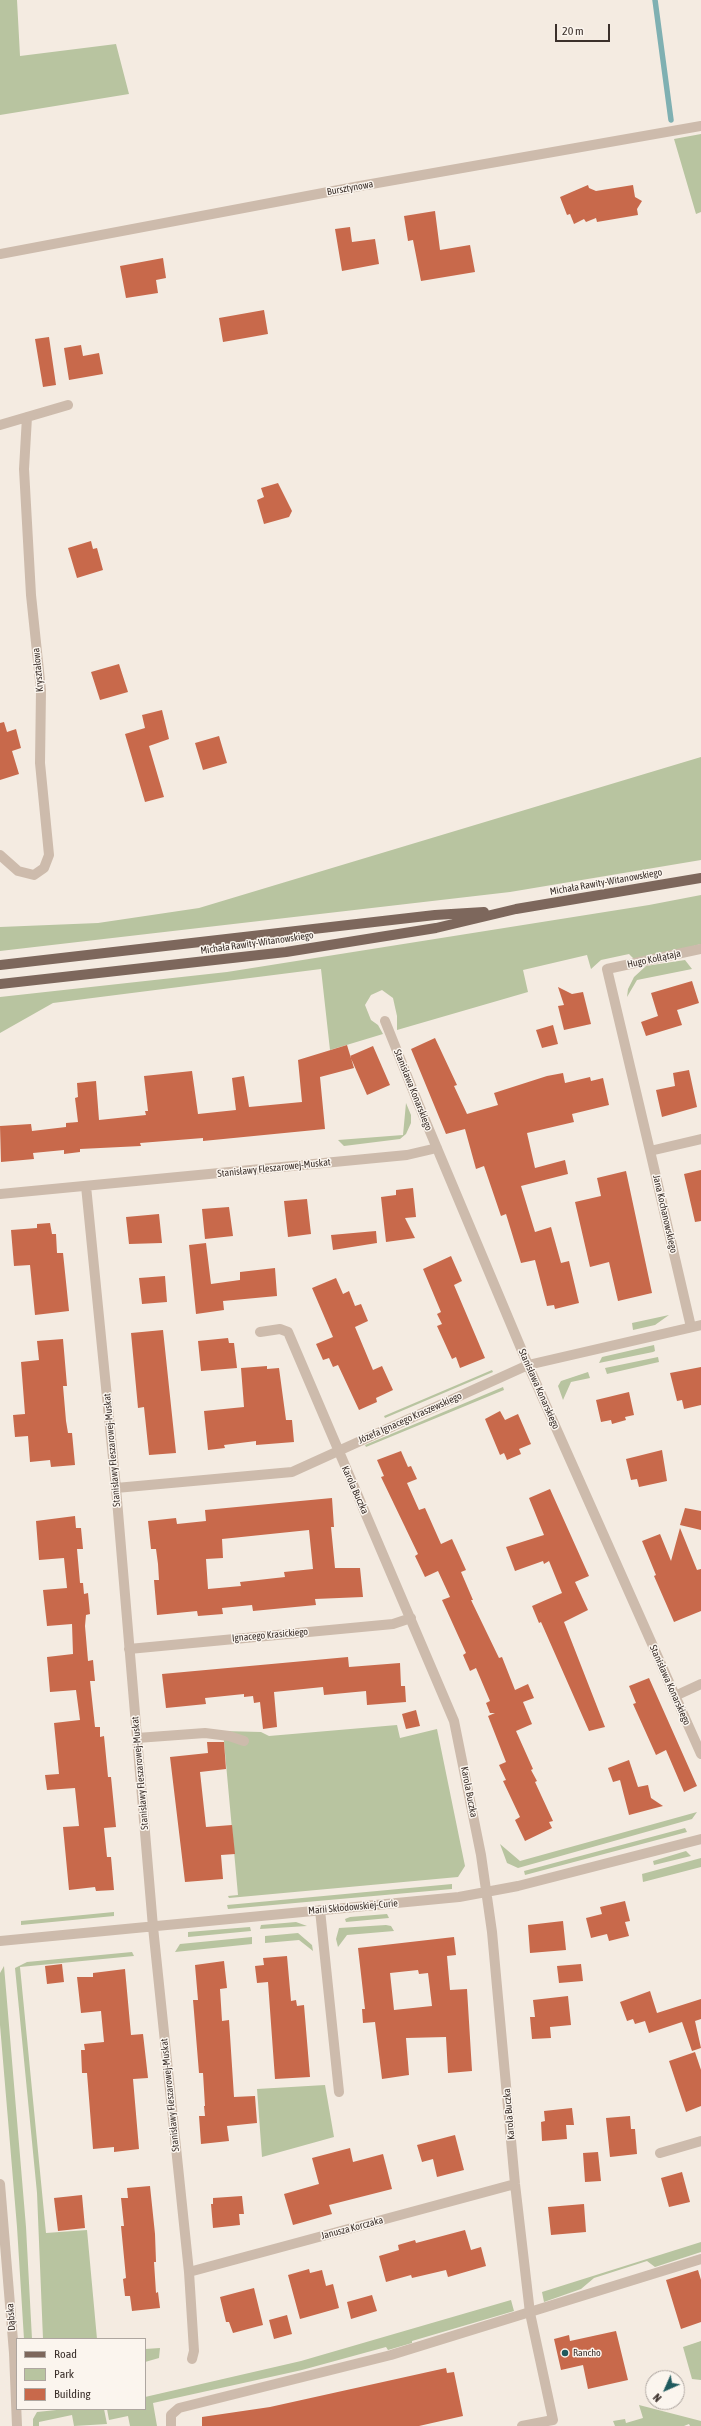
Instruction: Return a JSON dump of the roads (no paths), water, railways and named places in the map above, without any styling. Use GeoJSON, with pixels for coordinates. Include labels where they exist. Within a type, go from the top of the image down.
{"type":"FeatureCollection","features":[{"type":"Feature","properties":{"kind":"main road","name":"Michała Rawity-Witanowskiego"},"geometry":{"type":"LineString","coordinates":[[0,984],[286,952],[436,928],[516,910],[701,878]]}},
{"type":"Feature","properties":{"kind":"main road","name":"Michała Rawity-Witanowskiego"},"geometry":{"type":"LineString","coordinates":[[0,965],[435,915],[516,910]]}},
{"type":"Feature","properties":{"kind":"street","name":"Bursztynowa"},"geometry":{"type":"LineString","coordinates":[[0,254],[360,186],[701,126]]}},
{"type":"Feature","properties":{"kind":"street"},"geometry":{"type":"LineString","coordinates":[[0,425],[68,405]]}},
{"type":"Feature","properties":{"kind":"street","name":"Kryształowa"},"geometry":{"type":"LineString","coordinates":[[0,855],[18,871],[34,876],[44,868],[49,855],[40,763],[41,690],[31,595],[24,469],[27,417]]}},
{"type":"Feature","properties":{"kind":"street","name":"Hugo Kołłątaja"},"geometry":{"type":"LineString","coordinates":[[607,969],[701,949]]}},
{"type":"Feature","properties":{"kind":"street","name":"Jana Kochanowskiego"},"geometry":{"type":"LineString","coordinates":[[607,969],[650,1151],[696,1326]]}},
{"type":"Feature","properties":{"kind":"street","name":"Stanisława Konarskiego"},"geometry":{"type":"LineString","coordinates":[[385,1020],[528,1365],[701,1754]]}},
{"type":"Feature","properties":{"kind":"street"},"geometry":{"type":"LineString","coordinates":[[650,1151],[701,1139]]}},
{"type":"Feature","properties":{"kind":"street","name":"Stanisławy Fleszarowej-Muskat"},"geometry":{"type":"LineString","coordinates":[[0,1194],[407,1155],[437,1148]]}},
{"type":"Feature","properties":{"kind":"street","name":"Stanisławy Fleszarowej-Muskat"},"geometry":{"type":"LineString","coordinates":[[86,1186],[116,1488],[153,1927],[188,2272],[194,2351],[192,2359]]}},
{"type":"Feature","properties":{"kind":"street","name":"Józefa Ignacego Kraszewskiego"},"geometry":{"type":"LineString","coordinates":[[116,1488],[287,1473],[528,1365],[696,1326]]}},
{"type":"Feature","properties":{"kind":"street","name":"Karola Buczka"},"geometry":{"type":"LineString","coordinates":[[260,1332],[280,1329],[288,1332],[337,1450],[411,1618],[454,1721],[486,1892],[493,1943],[515,2184],[530,2313],[553,2420],[522,2426]]}},
{"type":"Feature","properties":{"kind":"street","name":"Ignacego Krasickiego"},"geometry":{"type":"LineString","coordinates":[[129,1649],[392,1624],[411,1618]]}},
{"type":"Feature","properties":{"kind":"street"},"geometry":{"type":"LineString","coordinates":[[675,1696],[701,1684]]}},
{"type":"Feature","properties":{"kind":"street"},"geometry":{"type":"LineString","coordinates":[[137,1738],[205,1733],[229,1736],[244,1741]]}},
{"type":"Feature","properties":{"kind":"street","name":"Marii Skłodowskiej-Curie"},"geometry":{"type":"LineString","coordinates":[[0,1941],[459,1897],[486,1892],[701,1839]]}},
{"type":"Feature","properties":{"kind":"street"},"geometry":{"type":"LineString","coordinates":[[320,1910],[339,2092]]}},
{"type":"Feature","properties":{"kind":"street"},"geometry":{"type":"LineString","coordinates":[[660,2153],[701,2141]]}},
{"type":"Feature","properties":{"kind":"street","name":"Dąbska"},"geometry":{"type":"LineString","coordinates":[[0,2184],[14,2353],[16,2402]]}},
{"type":"Feature","properties":{"kind":"street","name":"Janusza Korczaka"},"geometry":{"type":"LineString","coordinates":[[188,2272],[515,2184]]}},
{"type":"Feature","properties":{"kind":"street"},"geometry":{"type":"LineString","coordinates":[[171,2426],[171,2414],[179,2408],[391,2355],[701,2260]]}},
{"type":"Feature","properties":{"kind":"street","name":"Dąbska"},"geometry":{"type":"LineString","coordinates":[[16,2410],[17,2426]]}},
{"type":"Feature","properties":{"kind":"waterway"},"geometry":{"type":"LineString","coordinates":[[655,0],[671,120]]}},
{"type":"Feature","properties":{"kind":"place","name":"Rancho"},"geometry":{"type":"Point","coordinates":[565,2353]}}]}
